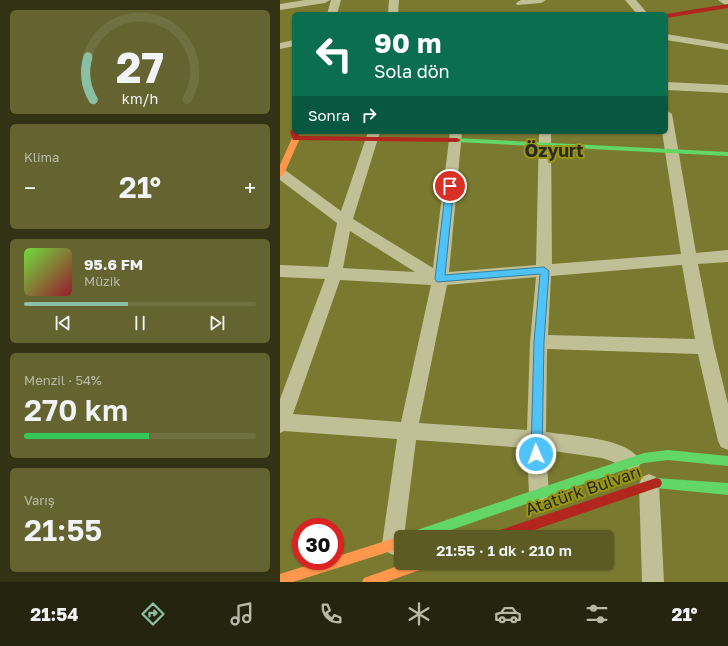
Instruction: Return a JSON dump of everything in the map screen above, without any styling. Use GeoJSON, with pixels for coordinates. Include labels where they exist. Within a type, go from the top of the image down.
{"type":"FeatureCollection","features":[{"type":"Feature","properties":{"kind":"street"},"geometry":{"type":"LineString","coordinates":[[280,8],[325,0]]}},
{"type":"Feature","properties":{"kind":"street"},"geometry":{"type":"LineString","coordinates":[[333,12],[336,0]]}},
{"type":"Feature","properties":{"kind":"street"},"geometry":{"type":"LineString","coordinates":[[393,12],[394,0]]}},
{"type":"Feature","properties":{"kind":"street"},"geometry":{"type":"LineString","coordinates":[[520,2],[541,0]]}},
{"type":"Feature","properties":{"kind":"street"},"geometry":{"type":"LineString","coordinates":[[630,0],[641,12]]}},
{"type":"Feature","properties":{"kind":"street"},"geometry":{"type":"LineString","coordinates":[[723,0],[728,5]]}},
{"type":"Feature","properties":{"kind":"street"},"geometry":{"type":"LineString","coordinates":[[520,2],[528,12]]}},
{"type":"Feature","properties":{"kind":"street"},"geometry":{"type":"LineString","coordinates":[[668,16],[728,5]]}},
{"type":"Feature","properties":{"kind":"street"},"geometry":{"type":"LineString","coordinates":[[668,37],[728,47]]}},
{"type":"Feature","properties":{"kind":"street"},"geometry":{"type":"LineString","coordinates":[[280,46],[292,43]]}},
{"type":"Feature","properties":{"kind":"street"},"geometry":{"type":"LineString","coordinates":[[668,86],[728,89]]}},
{"type":"Feature","properties":{"kind":"street"},"geometry":{"type":"LineString","coordinates":[[668,126],[705,347],[728,441]]}},
{"type":"Feature","properties":{"kind":"street"},"geometry":{"type":"LineString","coordinates":[[292,134],[280,173],[345,221],[440,279]]}},
{"type":"Feature","properties":{"kind":"street"},"geometry":{"type":"LineString","coordinates":[[333,134],[544,139],[672,151],[728,154]]}},
{"type":"Feature","properties":{"kind":"street"},"geometry":{"type":"LineString","coordinates":[[373,136],[345,221],[334,275],[280,422],[536,440],[602,449],[616,453],[641,474],[653,582]]}},
{"type":"Feature","properties":{"kind":"street"},"geometry":{"type":"LineString","coordinates":[[398,530],[408,431],[440,279],[455,136]]}},
{"type":"Feature","properties":{"kind":"street"},"geometry":{"type":"LineString","coordinates":[[540,497],[536,440],[539,342],[544,271],[544,139]]}},
{"type":"Feature","properties":{"kind":"street"},"geometry":{"type":"LineString","coordinates":[[280,271],[334,275],[440,279],[728,256]]}},
{"type":"Feature","properties":{"kind":"street"},"geometry":{"type":"LineString","coordinates":[[539,342],[705,347]]}},
{"type":"Feature","properties":{"kind":"street","name":"Atatürk Bulvarı"},"geometry":{"type":"LineString","coordinates":[[513,530],[641,474],[655,455],[728,461]]}},
{"type":"Feature","properties":{"kind":"street","name":"Atatürk Bulvarı"},"geometry":{"type":"LineString","coordinates":[[436,530],[540,497],[641,474],[660,482],[728,489]]}},
{"type":"Feature","properties":{"kind":"street"},"geometry":{"type":"LineString","coordinates":[[280,580],[394,547]]}},
{"type":"Feature","properties":{"kind":"street"},"geometry":{"type":"LineString","coordinates":[[368,582],[404,570]]}},
{"type":"Feature","properties":{"kind":"traffic: fast"},"geometry":{"type":"LineString","coordinates":[[457,140],[728,154]]}},
{"type":"Feature","properties":{"kind":"traffic: fast"},"geometry":{"type":"LineString","coordinates":[[434,530],[644,458],[668,455],[728,461]]}},
{"type":"Feature","properties":{"kind":"traffic: fast"},"geometry":{"type":"LineString","coordinates":[[656,483],[728,489]]}},
{"type":"Feature","properties":{"kind":"traffic: slow"},"geometry":{"type":"LineString","coordinates":[[280,174],[296,138]]}},
{"type":"Feature","properties":{"kind":"traffic: slow"},"geometry":{"type":"LineString","coordinates":[[280,580],[394,544]]}},
{"type":"Feature","properties":{"kind":"traffic: slow"},"geometry":{"type":"LineString","coordinates":[[368,582],[403,570]]}},
{"type":"Feature","properties":{"kind":"traffic: jam"},"geometry":{"type":"LineString","coordinates":[[668,16],[728,6]]}},
{"type":"Feature","properties":{"kind":"traffic: jam"},"geometry":{"type":"LineString","coordinates":[[295,134],[296,138],[457,140]]}},
{"type":"Feature","properties":{"kind":"traffic: jam"},"geometry":{"type":"LineString","coordinates":[[518,530],[656,483]]}},
{"type":"Feature","properties":{"kind":"district","name":"Özyurt"},"geometry":{"type":"Point","coordinates":[554,150]}},
{"type":"Feature","properties":{"kind":"route"},"geometry":{"type":"LineString","coordinates":[[450,186],[440,279],[544,271],[539,342],[536,454]]}}]}
